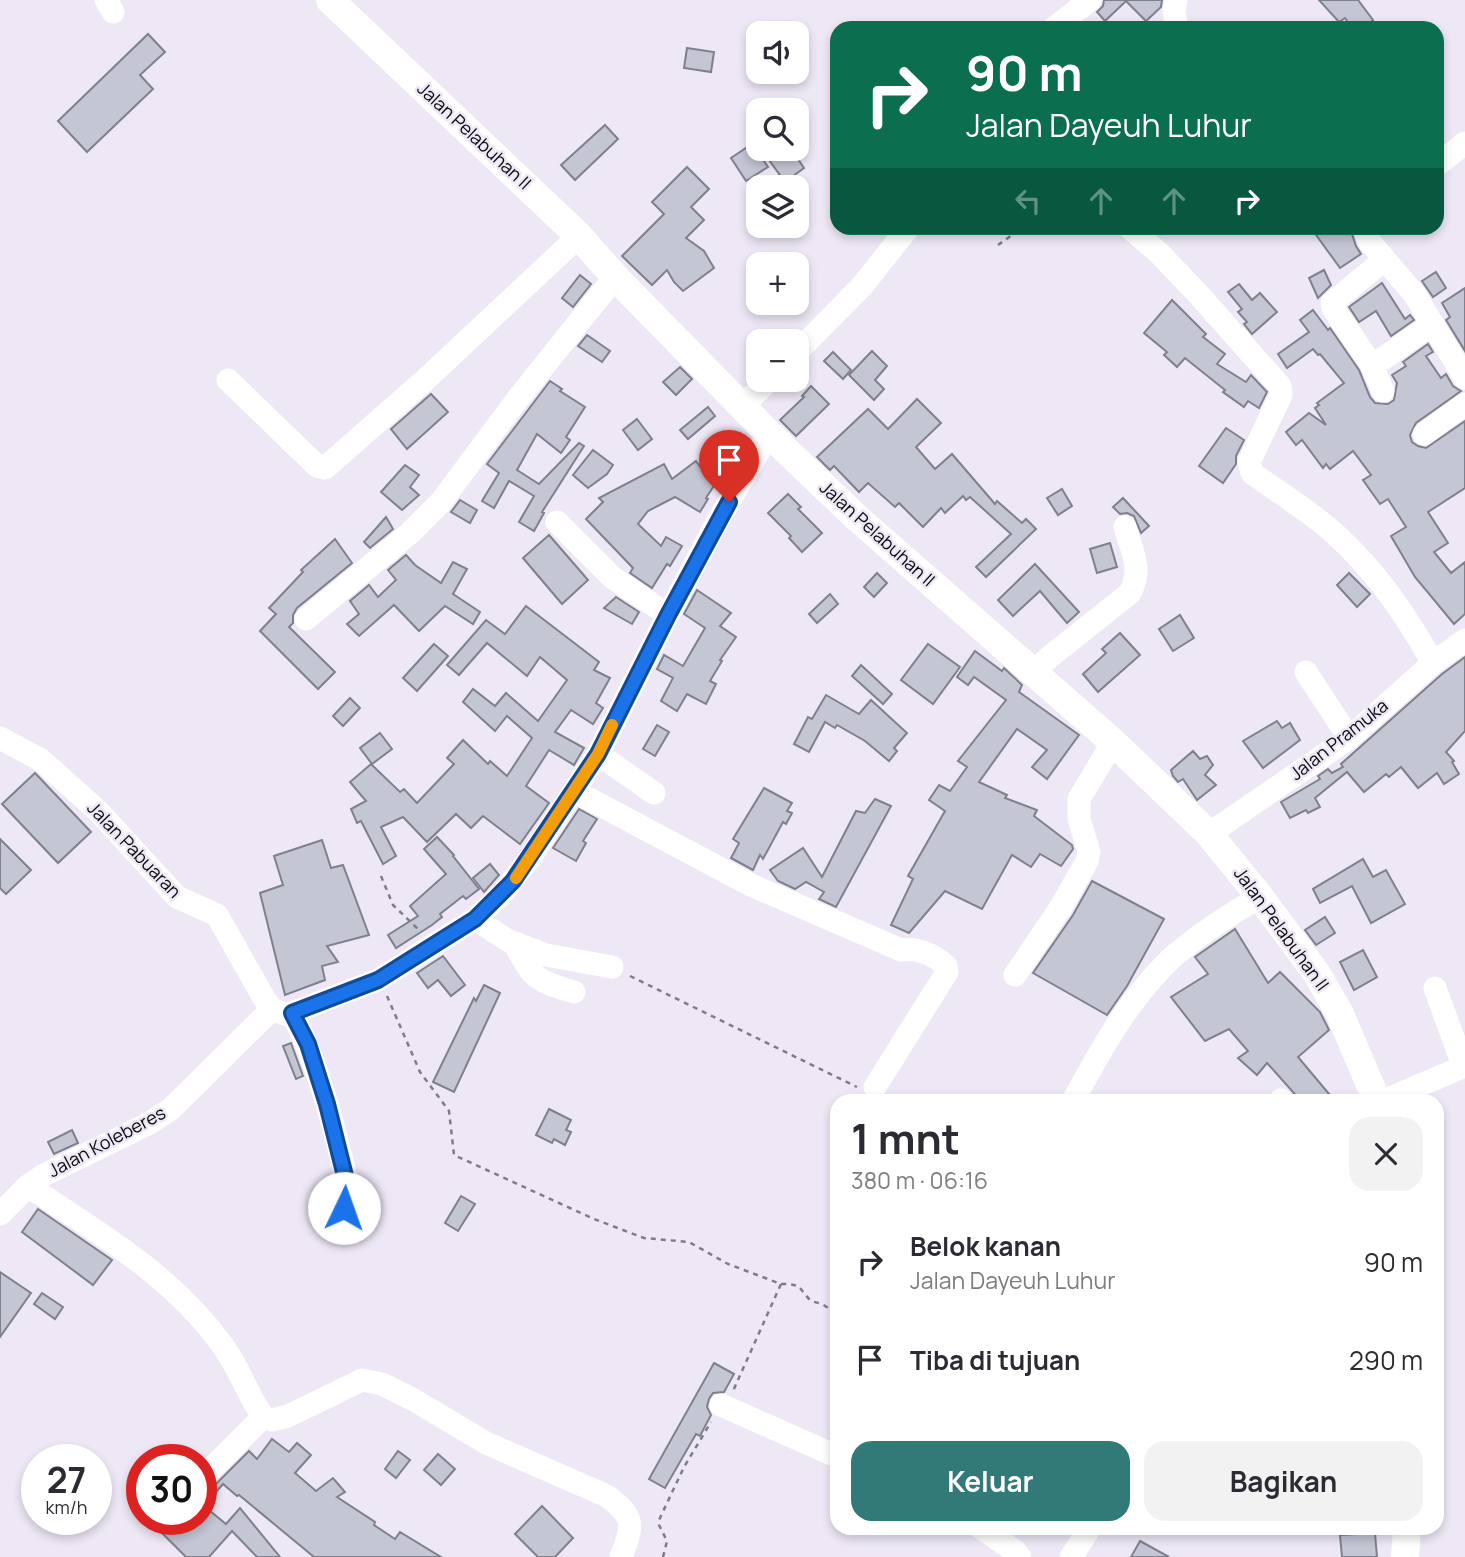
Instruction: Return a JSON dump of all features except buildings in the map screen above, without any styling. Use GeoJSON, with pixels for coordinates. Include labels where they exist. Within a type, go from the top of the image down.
{"type":"FeatureCollection","features":[{"type":"Feature","properties":{"kind":"main road","name":"Jalan Pelabuhan II"},"geometry":{"type":"LineString","coordinates":[[330,0],[579,236],[615,277],[769,434],[856,517],[1113,742],[1209,834],[1317,974],[1340,1014],[1374,1094]]}},
{"type":"Feature","properties":{"kind":"main road"},"geometry":{"type":"LineString","coordinates":[[1405,1557],[1407,1535]]}},
{"type":"Feature","properties":{"kind":"street"},"geometry":{"type":"LineString","coordinates":[[1063,21],[1090,0]]}},
{"type":"Feature","properties":{"kind":"street"},"geometry":{"type":"LineString","coordinates":[[1176,0],[1176,21]]}},
{"type":"Feature","properties":{"kind":"street"},"geometry":{"type":"LineString","coordinates":[[1444,160],[1465,143]]}},
{"type":"Feature","properties":{"kind":"street"},"geometry":{"type":"LineString","coordinates":[[809,340],[862,286],[902,235]]}},
{"type":"Feature","properties":{"kind":"street"},"geometry":{"type":"LineString","coordinates":[[1138,235],[1184,278],[1280,386],[1281,395],[1249,462],[1252,473],[1334,533],[1365,563],[1405,614],[1433,663]]}},
{"type":"Feature","properties":{"kind":"street"},"geometry":{"type":"LineString","coordinates":[[1366,235],[1384,260],[1402,277],[1465,378]]}},
{"type":"Feature","properties":{"kind":"street"},"geometry":{"type":"LineString","coordinates":[[228,380],[317,466],[325,468],[425,380],[579,236]]}},
{"type":"Feature","properties":{"kind":"street"},"geometry":{"type":"LineString","coordinates":[[1384,260],[1332,303],[1333,309],[1371,363],[1384,391]]}},
{"type":"Feature","properties":{"kind":"street"},"geometry":{"type":"LineString","coordinates":[[306,619],[410,533],[440,503],[524,391],[615,277]]}},
{"type":"Feature","properties":{"kind":"street"},"geometry":{"type":"LineString","coordinates":[[1371,363],[1384,358],[1432,324]]}},
{"type":"Feature","properties":{"kind":"street"},"geometry":{"type":"LineString","coordinates":[[743,406],[757,392]]}},
{"type":"Feature","properties":{"kind":"street"},"geometry":{"type":"LineString","coordinates":[[1424,434],[1465,404]]}},
{"type":"Feature","properties":{"kind":"street"},"geometry":{"type":"LineString","coordinates":[[282,1011],[378,980],[475,919],[513,881],[598,754],[716,524],[769,434]]}},
{"type":"Feature","properties":{"kind":"street"},"geometry":{"type":"LineString","coordinates":[[557,522],[613,578],[668,615]]}},
{"type":"Feature","properties":{"kind":"street"},"geometry":{"type":"LineString","coordinates":[[1033,672],[1129,593],[1137,580],[1138,570],[1125,527]]}},
{"type":"Feature","properties":{"kind":"street","name":"Jalan Pramuka"},"geometry":{"type":"LineString","coordinates":[[1209,834],[1349,738],[1433,663],[1465,640]]}},
{"type":"Feature","properties":{"kind":"street"},"geometry":{"type":"LineString","coordinates":[[1306,672],[1349,738]]}},
{"type":"Feature","properties":{"kind":"street","name":"Jalan Pabuaran"},"geometry":{"type":"LineString","coordinates":[[0,738],[41,760],[98,811],[177,897],[217,915],[265,1000],[282,1011],[308,1044],[327,1104],[349,1194],[333,1226]]}},
{"type":"Feature","properties":{"kind":"street"},"geometry":{"type":"LineString","coordinates":[[1015,975],[1061,907],[1089,856],[1077,807],[1113,742]]}},
{"type":"Feature","properties":{"kind":"street"},"geometry":{"type":"LineString","coordinates":[[598,754],[654,793]]}},
{"type":"Feature","properties":{"kind":"street"},"geometry":{"type":"LineString","coordinates":[[574,791],[751,886],[901,950],[915,948],[942,962],[947,972],[875,1087]]}},
{"type":"Feature","properties":{"kind":"street"},"geometry":{"type":"LineString","coordinates":[[1077,1094],[1115,1029],[1145,987],[1175,956],[1204,933],[1259,897]]}},
{"type":"Feature","properties":{"kind":"street"},"geometry":{"type":"LineString","coordinates":[[475,919],[515,944],[547,955],[612,967]]}},
{"type":"Feature","properties":{"kind":"street"},"geometry":{"type":"LineString","coordinates":[[515,944],[529,971],[550,985],[573,992]]}},
{"type":"Feature","properties":{"kind":"street"},"geometry":{"type":"LineString","coordinates":[[1399,1094],[1463,1065],[1435,988]]}},
{"type":"Feature","properties":{"kind":"street","name":"Jalan Koleberes"},"geometry":{"type":"LineString","coordinates":[[0,1214],[28,1186],[66,1163],[171,1110],[282,1011]]}},
{"type":"Feature","properties":{"kind":"street"},"geometry":{"type":"LineString","coordinates":[[28,1186],[144,1265],[195,1311],[225,1349],[263,1417],[272,1420],[288,1416],[362,1380],[382,1384],[485,1443],[607,1496],[622,1508],[631,1521],[630,1535],[621,1557]]}},
{"type":"Feature","properties":{"kind":"street"},"geometry":{"type":"LineString","coordinates":[[721,1405],[830,1453]]}},
{"type":"Feature","properties":{"kind":"street"},"geometry":{"type":"LineString","coordinates":[[217,1463],[263,1417]]}},
{"type":"Feature","properties":{"kind":"street"},"geometry":{"type":"LineString","coordinates":[[990,1535],[1020,1557]]}},
{"type":"Feature","properties":{"kind":"street"},"geometry":{"type":"LineString","coordinates":[[1072,1557],[1086,1535]]}},
{"type":"Feature","properties":{"kind":"path"},"geometry":{"type":"LineString","coordinates":[[998,245],[1012,235]]}},
{"type":"Feature","properties":{"kind":"path"},"geometry":{"type":"LineString","coordinates":[[381,876],[393,905],[415,924],[431,946]]}},
{"type":"Feature","properties":{"kind":"path"},"geometry":{"type":"LineString","coordinates":[[612,967],[861,1089],[871,1091],[875,1087]]}},
{"type":"Feature","properties":{"kind":"path"},"geometry":{"type":"LineString","coordinates":[[378,980],[393,1006],[420,1072],[449,1111],[454,1155],[594,1219],[644,1238],[689,1242],[728,1264],[781,1284],[797,1285],[811,1301],[830,1309]]}},
{"type":"Feature","properties":{"kind":"path"},"geometry":{"type":"LineString","coordinates":[[663,1557],[667,1541],[659,1520],[684,1467],[721,1405],[733,1391],[781,1284]]}},
{"type":"Feature","properties":{"kind":"slow traffic"},"geometry":{"type":"LineString","coordinates":[[516,878],[598,754],[612,725]]}},
{"type":"Feature","properties":{"kind":"route"},"geometry":{"type":"LineString","coordinates":[[344,1208],[349,1194],[327,1104],[308,1044],[292,1013],[378,980],[475,919],[502,894],[530,859],[598,754],[729,502]]}}]}
